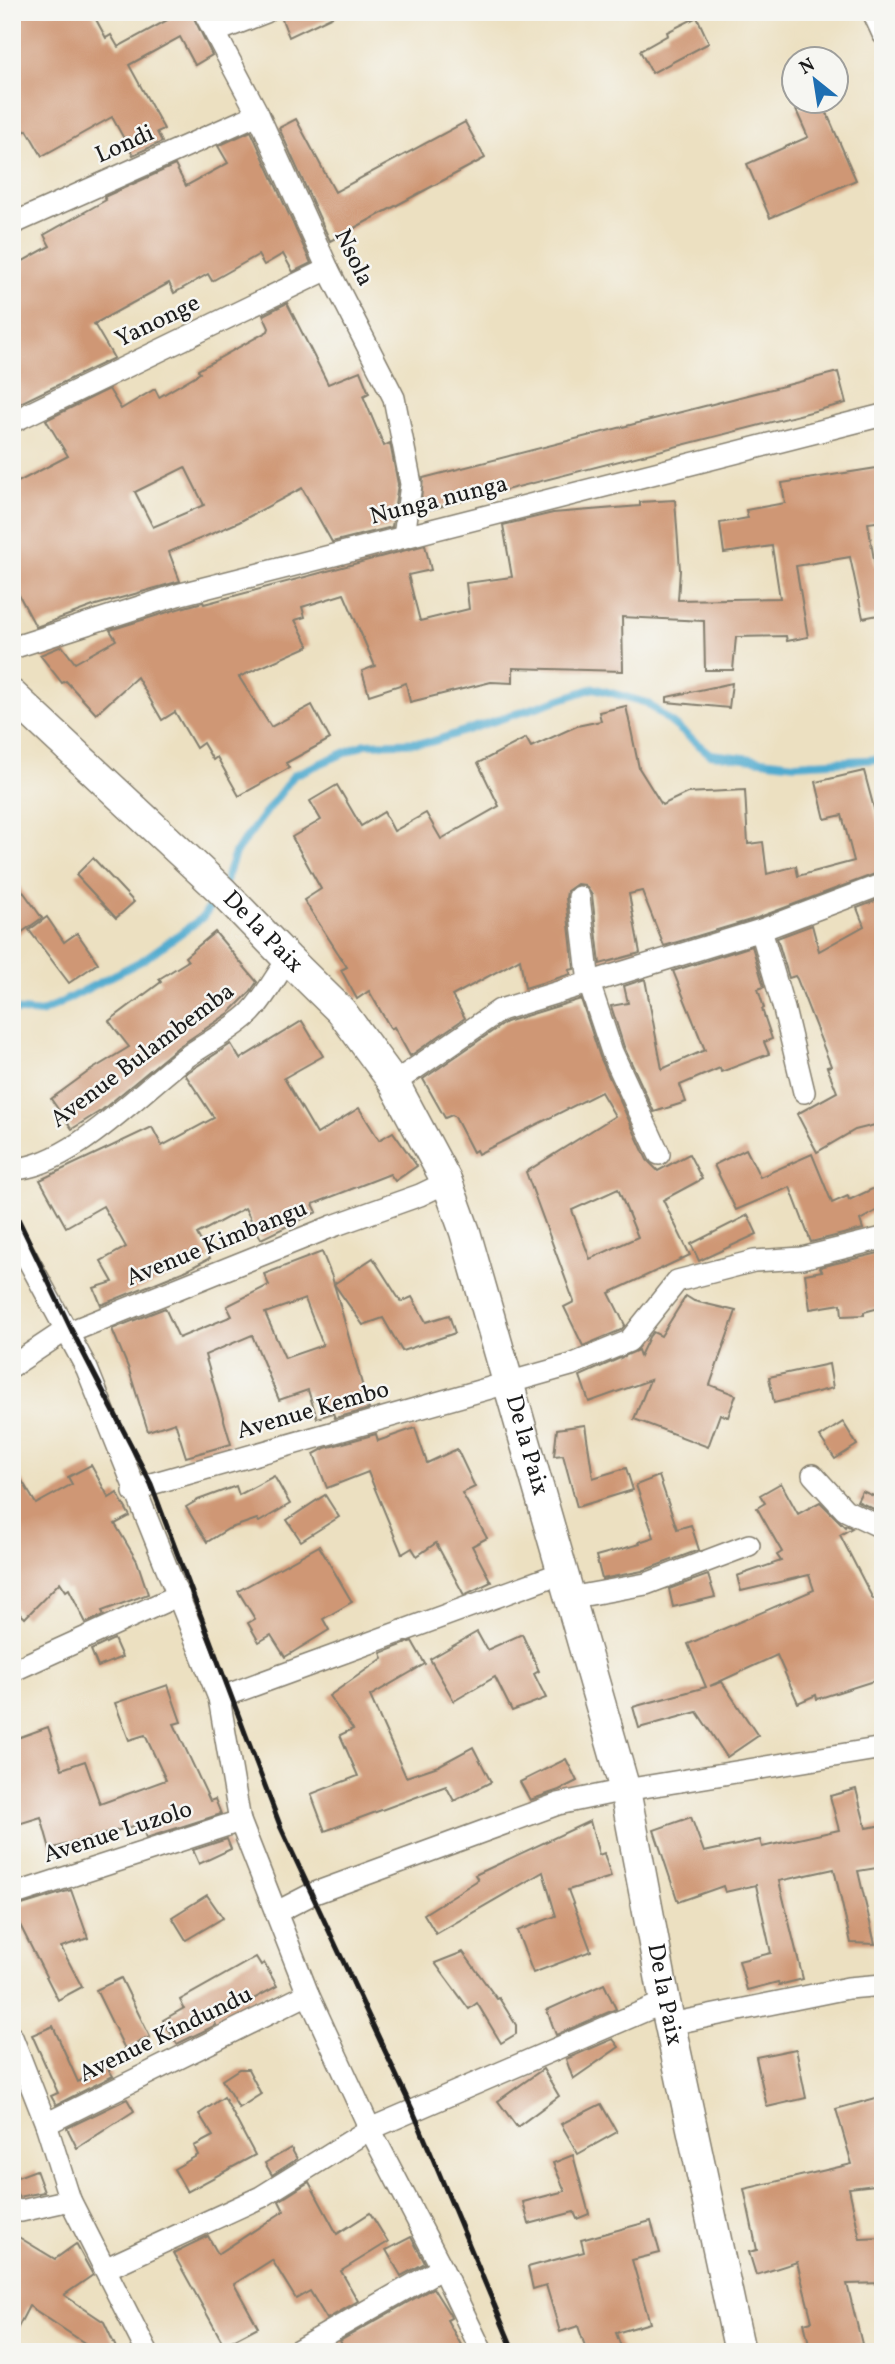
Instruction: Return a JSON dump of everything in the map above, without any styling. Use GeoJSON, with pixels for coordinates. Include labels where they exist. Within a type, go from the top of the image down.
{"type":"FeatureCollection","features":[{"type":"Feature","properties":{"kind":"street","name":"Nsola"},"geometry":{"type":"LineString","coordinates":[[204,12],[258,114],[328,269],[394,398],[411,484],[404,537]]}},
{"type":"Feature","properties":{"kind":"street"},"geometry":{"type":"LineString","coordinates":[[215,32],[266,12]]}},
{"type":"Feature","properties":{"kind":"street"},"geometry":{"type":"LineString","coordinates":[[873,12],[883,34]]}},
{"type":"Feature","properties":{"kind":"street","name":"Londi"},"geometry":{"type":"LineString","coordinates":[[12,224],[258,114]]}},
{"type":"Feature","properties":{"kind":"street","name":"Yanonge"},"geometry":{"type":"LineString","coordinates":[[12,422],[328,269]]}},
{"type":"Feature","properties":{"kind":"street","name":"Nunga nunga"},"geometry":{"type":"LineString","coordinates":[[12,648],[177,595],[883,415]]}},
{"type":"Feature","properties":{"kind":"street","name":"De la Paix"},"geometry":{"type":"LineString","coordinates":[[12,695],[222,891],[341,1011],[394,1083],[447,1182],[465,1232],[625,1790],[668,2013],[740,2352]]}},
{"type":"Feature","properties":{"kind":"street"},"geometry":{"type":"LineString","coordinates":[[394,1083],[500,1010],[761,930],[883,884]]}},
{"type":"Feature","properties":{"kind":"street"},"geometry":{"type":"LineString","coordinates":[[579,897],[589,983],[619,1070],[659,1154]]}},
{"type":"Feature","properties":{"kind":"street"},"geometry":{"type":"LineString","coordinates":[[761,930],[804,1092]]}},
{"type":"Feature","properties":{"kind":"street","name":"Avenue Bulambemba"},"geometry":{"type":"LineString","coordinates":[[12,1169],[24,1169],[45,1162],[125,1110],[156,1080],[250,1013],[288,959]]}},
{"type":"Feature","properties":{"kind":"street","name":"Avenue Kimbangu"},"geometry":{"type":"LineString","coordinates":[[12,1366],[66,1330],[72,1331],[447,1182]]}},
{"type":"Feature","properties":{"kind":"street"},"geometry":{"type":"LineString","coordinates":[[12,1230],[87,1369],[134,1492],[179,1595],[219,1698],[240,1821],[308,1994],[370,2129],[482,2352]]}},
{"type":"Feature","properties":{"kind":"street","name":"Avenue Kembo"},"geometry":{"type":"LineString","coordinates":[[134,1492],[150,1484],[571,1365],[629,1341],[677,1281],[754,1261],[802,1258],[883,1238]]}},
{"type":"Feature","properties":{"kind":"street"},"geometry":{"type":"LineString","coordinates":[[813,1475],[845,1510],[883,1528]]}},
{"type":"Feature","properties":{"kind":"street"},"geometry":{"type":"LineString","coordinates":[[219,1698],[565,1586],[646,1584],[749,1545]]}},
{"type":"Feature","properties":{"kind":"street"},"geometry":{"type":"LineString","coordinates":[[12,1671],[179,1595]]}},
{"type":"Feature","properties":{"kind":"street"},"geometry":{"type":"LineString","coordinates":[[277,1912],[312,1894],[558,1804],[625,1790],[883,1748]]}},
{"type":"Feature","properties":{"kind":"street","name":"Avenue Luzolo"},"geometry":{"type":"LineString","coordinates":[[12,1895],[240,1821]]}},
{"type":"Feature","properties":{"kind":"street"},"geometry":{"type":"LineString","coordinates":[[107,2268],[261,2197],[370,2129],[668,2013],[883,1984]]}},
{"type":"Feature","properties":{"kind":"street","name":"Avenue Kindundu"},"geometry":{"type":"LineString","coordinates":[[46,2124],[308,1994]]}},
{"type":"Feature","properties":{"kind":"street"},"geometry":{"type":"LineString","coordinates":[[12,2037],[46,2124],[70,2200],[107,2268],[147,2352]]}},
{"type":"Feature","properties":{"kind":"street"},"geometry":{"type":"LineString","coordinates":[[12,2209],[21,2211],[70,2200]]}},
{"type":"Feature","properties":{"kind":"street"},"geometry":{"type":"LineString","coordinates":[[295,2352],[442,2268]]}},
{"type":"Feature","properties":{"kind":"building"},"geometry":{"type":"Polygon","coordinates":[[[12,12],[92,12],[106,38],[111,35],[118,47],[182,12],[191,12],[212,55],[195,65],[180,37],[129,65],[164,129],[157,132],[162,142],[133,155],[112,117],[42,156],[27,130],[12,138],[12,12]]]}},
{"type":"Feature","properties":{"kind":"building"},"geometry":{"type":"Polygon","coordinates":[[[279,12],[341,12],[289,37],[279,12]]]}},
{"type":"Feature","properties":{"kind":"building"},"geometry":{"type":"Polygon","coordinates":[[[697,17],[709,43],[652,73],[640,51],[668,35],[667,32],[697,17]]]}},
{"type":"Feature","properties":{"kind":"building"},"geometry":{"type":"Polygon","coordinates":[[[799,116],[828,116],[856,180],[770,218],[747,164],[808,137],[799,116]]]}},
{"type":"Feature","properties":{"kind":"building"},"geometry":{"type":"Polygon","coordinates":[[[296,119],[335,192],[465,122],[485,158],[330,241],[279,128],[296,119]]]}},
{"type":"Feature","properties":{"kind":"building"},"geometry":{"type":"Polygon","coordinates":[[[251,131],[311,263],[293,272],[283,254],[264,265],[258,255],[212,281],[208,274],[174,293],[169,283],[94,324],[114,358],[12,407],[12,267],[50,246],[44,235],[106,200],[104,197],[175,165],[186,186],[228,163],[218,146],[251,131]]]}},
{"type":"Feature","properties":{"kind":"building"},"geometry":{"type":"Polygon","coordinates":[[[287,303],[328,384],[360,371],[369,393],[363,396],[384,446],[390,443],[398,484],[392,527],[332,542],[302,488],[239,522],[169,552],[180,581],[96,605],[36,627],[12,582],[12,485],[68,456],[46,420],[109,389],[121,409],[155,389],[159,397],[200,373],[198,370],[268,331],[263,315],[287,303]],[[185,467],[135,492],[153,527],[204,505],[185,467]]]}},
{"type":"Feature","properties":{"kind":"building"},"geometry":{"type":"Polygon","coordinates":[[[838,372],[846,403],[420,512],[423,478],[838,372]]]}},
{"type":"Feature","properties":{"kind":"building"},"geometry":{"type":"Polygon","coordinates":[[[883,467],[883,521],[868,523],[875,566],[880,565],[883,580],[883,614],[863,618],[850,557],[796,566],[808,637],[787,641],[786,636],[736,637],[733,670],[705,670],[704,621],[622,617],[623,671],[513,668],[513,683],[491,682],[410,702],[406,683],[369,695],[362,671],[375,666],[344,594],[302,607],[305,617],[295,620],[309,646],[239,677],[271,727],[312,705],[330,739],[286,763],[289,768],[239,796],[217,757],[213,760],[203,743],[196,748],[175,712],[162,720],[137,677],[96,714],[66,681],[62,683],[40,655],[62,646],[75,663],[116,640],[110,630],[203,602],[204,604],[425,545],[431,570],[408,575],[420,621],[469,609],[466,583],[512,577],[503,525],[553,513],[640,506],[640,502],[675,500],[680,570],[678,600],[780,598],[772,546],[724,553],[720,523],[748,518],[746,510],[785,503],[782,483],[883,467]]]}},
{"type":"Feature","properties":{"kind":"building"},"geometry":{"type":"Polygon","coordinates":[[[732,683],[729,708],[667,702],[667,697],[732,683]]]}},
{"type":"Feature","properties":{"kind":"building"},"geometry":{"type":"Polygon","coordinates":[[[626,706],[639,768],[662,805],[687,793],[745,790],[748,844],[763,842],[767,874],[796,866],[798,876],[854,861],[842,815],[825,819],[816,782],[864,771],[883,842],[883,871],[757,918],[664,946],[642,891],[629,894],[640,953],[600,964],[592,895],[585,885],[577,884],[567,891],[566,898],[574,969],[569,970],[571,974],[525,988],[520,959],[452,996],[465,1018],[410,1056],[369,991],[357,999],[341,970],[347,967],[304,900],[321,889],[292,837],[321,820],[310,801],[337,785],[361,826],[384,812],[394,831],[426,813],[441,839],[499,806],[478,763],[526,738],[531,747],[577,726],[601,721],[599,712],[626,706]]]}},
{"type":"Feature","properties":{"kind":"building"},"geometry":{"type":"Polygon","coordinates":[[[93,858],[134,902],[116,918],[76,875],[93,858]]]}},
{"type":"Feature","properties":{"kind":"building"},"geometry":{"type":"Polygon","coordinates":[[[12,876],[42,918],[12,939],[12,876]]]}},
{"type":"Feature","properties":{"kind":"building"},"geometry":{"type":"Polygon","coordinates":[[[883,898],[883,1123],[855,1130],[817,1152],[797,1114],[837,1092],[827,1067],[831,1066],[797,979],[795,976],[789,978],[777,938],[812,925],[819,951],[864,926],[857,908],[883,898]]]}},
{"type":"Feature","properties":{"kind":"building"},"geometry":{"type":"Polygon","coordinates":[[[47,917],[64,942],[77,933],[98,963],[69,983],[29,930],[47,917]]]}},
{"type":"Feature","properties":{"kind":"building"},"geometry":{"type":"Polygon","coordinates":[[[215,932],[257,982],[250,992],[229,1013],[178,1047],[102,1110],[72,1129],[51,1099],[129,1047],[109,1021],[161,982],[159,979],[188,961],[185,957],[215,932]]]}},
{"type":"Feature","properties":{"kind":"building"},"geometry":{"type":"Polygon","coordinates":[[[752,946],[764,987],[758,989],[772,1039],[764,1042],[769,1054],[721,1072],[720,1068],[680,1085],[686,1102],[654,1112],[624,1047],[611,1006],[628,1003],[624,986],[645,979],[662,1069],[705,1050],[673,971],[752,946]]]}},
{"type":"Feature","properties":{"kind":"building"},"geometry":{"type":"Polygon","coordinates":[[[581,999],[600,1057],[647,1160],[658,1171],[689,1154],[702,1179],[663,1200],[690,1255],[609,1293],[625,1325],[621,1330],[583,1346],[564,1307],[574,1302],[526,1172],[615,1116],[601,1092],[478,1154],[476,1150],[473,1152],[455,1117],[452,1115],[445,1118],[423,1079],[506,1022],[581,999]],[[618,1189],[572,1210],[590,1259],[638,1237],[618,1189]]]}},
{"type":"Feature","properties":{"kind":"building"},"geometry":{"type":"Polygon","coordinates":[[[302,1021],[323,1056],[284,1078],[317,1134],[359,1108],[379,1140],[393,1132],[417,1166],[395,1181],[390,1174],[313,1204],[317,1212],[261,1239],[245,1208],[197,1234],[210,1258],[101,1305],[94,1288],[113,1282],[101,1261],[126,1247],[103,1206],[66,1227],[40,1180],[152,1127],[162,1146],[214,1118],[185,1074],[231,1044],[240,1059],[302,1021]]]}},
{"type":"Feature","properties":{"kind":"building"},"geometry":{"type":"Polygon","coordinates":[[[746,1149],[760,1177],[812,1154],[832,1203],[848,1196],[849,1200],[883,1184],[883,1207],[860,1220],[863,1229],[811,1242],[790,1187],[736,1210],[714,1165],[746,1149]]]}},
{"type":"Feature","properties":{"kind":"building"},"geometry":{"type":"Polygon","coordinates":[[[748,1215],[757,1234],[699,1261],[691,1244],[748,1215]]]}},
{"type":"Feature","properties":{"kind":"building"},"geometry":{"type":"Polygon","coordinates":[[[322,1252],[332,1277],[369,1409],[335,1418],[333,1413],[317,1418],[308,1390],[279,1400],[252,1335],[205,1355],[231,1444],[186,1457],[175,1422],[148,1431],[128,1367],[112,1329],[165,1308],[179,1338],[232,1316],[227,1306],[269,1285],[264,1274],[322,1252]],[[305,1299],[265,1313],[285,1358],[323,1345],[305,1299]]]}},
{"type":"Feature","properties":{"kind":"building"},"geometry":{"type":"Polygon","coordinates":[[[883,1252],[883,1307],[864,1312],[864,1315],[842,1316],[841,1304],[810,1309],[805,1274],[822,1271],[820,1267],[883,1252]]]}},
{"type":"Feature","properties":{"kind":"building"},"geometry":{"type":"Polygon","coordinates":[[[373,1258],[401,1302],[412,1297],[426,1322],[449,1315],[455,1333],[402,1351],[383,1318],[363,1325],[334,1284],[373,1258]]]}},
{"type":"Feature","properties":{"kind":"building"},"geometry":{"type":"Polygon","coordinates":[[[686,1296],[694,1301],[736,1311],[710,1385],[736,1395],[728,1417],[720,1414],[708,1447],[634,1419],[650,1380],[589,1402],[580,1376],[638,1350],[640,1356],[653,1332],[661,1336],[686,1296]]]}},
{"type":"Feature","properties":{"kind":"building"},"geometry":{"type":"Polygon","coordinates":[[[829,1364],[833,1388],[774,1403],[769,1377],[829,1364]]]}},
{"type":"Feature","properties":{"kind":"building"},"geometry":{"type":"Polygon","coordinates":[[[843,1422],[857,1445],[835,1459],[820,1437],[843,1422]]]}},
{"type":"Feature","properties":{"kind":"building"},"geometry":{"type":"Polygon","coordinates":[[[585,1425],[593,1478],[626,1468],[633,1490],[577,1507],[563,1455],[554,1456],[557,1429],[585,1425]]]}},
{"type":"Feature","properties":{"kind":"building"},"geometry":{"type":"Polygon","coordinates":[[[415,1428],[427,1463],[457,1449],[475,1487],[462,1493],[487,1538],[472,1546],[491,1582],[464,1595],[436,1543],[417,1556],[412,1548],[402,1554],[368,1472],[327,1488],[314,1454],[325,1448],[376,1434],[378,1441],[415,1428]]]}},
{"type":"Feature","properties":{"kind":"building"},"geometry":{"type":"Polygon","coordinates":[[[12,1464],[36,1504],[72,1484],[68,1477],[91,1465],[109,1498],[117,1493],[130,1516],[115,1524],[137,1561],[148,1594],[102,1611],[104,1615],[86,1623],[69,1589],[66,1591],[60,1582],[25,1618],[12,1606],[12,1464]]]}},
{"type":"Feature","properties":{"kind":"building"},"geometry":{"type":"Polygon","coordinates":[[[274,1476],[290,1504],[259,1522],[257,1519],[228,1529],[207,1542],[186,1507],[236,1486],[239,1495],[274,1476]]]}},
{"type":"Feature","properties":{"kind":"building"},"geometry":{"type":"Polygon","coordinates":[[[659,1476],[677,1529],[691,1525],[699,1550],[642,1571],[602,1579],[596,1556],[640,1544],[639,1542],[654,1537],[636,1485],[659,1476]]]}},
{"type":"Feature","properties":{"kind":"building"},"geometry":{"type":"Polygon","coordinates":[[[781,1483],[798,1514],[820,1502],[845,1527],[846,1525],[852,1528],[840,1535],[873,1599],[883,1595],[883,1678],[817,1699],[816,1695],[798,1703],[777,1655],[710,1686],[722,1682],[758,1736],[727,1757],[697,1712],[639,1728],[633,1707],[706,1687],[688,1644],[814,1590],[809,1575],[741,1591],[737,1576],[781,1561],[777,1555],[782,1552],[757,1508],[765,1503],[760,1495],[781,1483]]]}},
{"type":"Feature","properties":{"kind":"building"},"geometry":{"type":"Polygon","coordinates":[[[862,1491],[883,1500],[883,1510],[880,1512],[857,1501],[862,1491]]]}},
{"type":"Feature","properties":{"kind":"building"},"geometry":{"type":"Polygon","coordinates":[[[325,1495],[339,1517],[301,1541],[287,1520],[325,1495]]]}},
{"type":"Feature","properties":{"kind":"building"},"geometry":{"type":"Polygon","coordinates":[[[319,1546],[352,1602],[323,1619],[329,1630],[285,1657],[271,1635],[259,1642],[248,1623],[255,1619],[238,1591],[319,1546]]]}},
{"type":"Feature","properties":{"kind":"building"},"geometry":{"type":"Polygon","coordinates":[[[708,1575],[715,1597],[673,1607],[669,1589],[708,1575]]]}},
{"type":"Feature","properties":{"kind":"building"},"geometry":{"type":"Polygon","coordinates":[[[477,1632],[487,1650],[522,1634],[539,1671],[534,1674],[546,1698],[512,1711],[495,1677],[454,1701],[430,1659],[477,1632]]]}},
{"type":"Feature","properties":{"kind":"building"},"geometry":{"type":"Polygon","coordinates":[[[114,1639],[122,1657],[98,1667],[91,1650],[114,1639]]]}},
{"type":"Feature","properties":{"kind":"building"},"geometry":{"type":"Polygon","coordinates":[[[412,1641],[425,1664],[370,1696],[406,1777],[438,1766],[473,1747],[491,1782],[454,1801],[446,1786],[325,1831],[311,1794],[358,1776],[340,1735],[353,1729],[329,1696],[383,1658],[381,1653],[412,1641]]]}},
{"type":"Feature","properties":{"kind":"building"},"geometry":{"type":"Polygon","coordinates":[[[168,1685],[181,1722],[174,1724],[210,1801],[215,1799],[221,1814],[146,1838],[141,1824],[50,1849],[41,1817],[12,1826],[12,1740],[48,1727],[62,1769],[85,1761],[100,1804],[166,1780],[145,1735],[129,1740],[115,1703],[168,1685]]]}},
{"type":"Feature","properties":{"kind":"building"},"geometry":{"type":"Polygon","coordinates":[[[566,1759],[577,1781],[530,1800],[520,1782],[566,1759]]]}},
{"type":"Feature","properties":{"kind":"building"},"geometry":{"type":"Polygon","coordinates":[[[856,1789],[866,1828],[883,1825],[883,1867],[858,1871],[875,1944],[851,1943],[834,1869],[779,1881],[803,1979],[747,1990],[739,1961],[771,1953],[756,1885],[725,1892],[723,1886],[678,1902],[654,1830],[691,1817],[704,1852],[760,1840],[762,1847],[839,1830],[830,1796],[856,1789]]]}},
{"type":"Feature","properties":{"kind":"building"},"geometry":{"type":"Polygon","coordinates":[[[590,1821],[599,1855],[604,1853],[611,1877],[568,1890],[591,1951],[533,1973],[517,1931],[556,1916],[543,1872],[436,1934],[424,1914],[478,1880],[475,1875],[590,1821]]]}},
{"type":"Feature","properties":{"kind":"building"},"geometry":{"type":"Polygon","coordinates":[[[227,1839],[231,1849],[199,1864],[193,1850],[227,1839]]]}},
{"type":"Feature","properties":{"kind":"building"},"geometry":{"type":"Polygon","coordinates":[[[71,1890],[88,1938],[61,1947],[82,1987],[58,2000],[19,1923],[12,1925],[12,1908],[71,1890]]]}},
{"type":"Feature","properties":{"kind":"building"},"geometry":{"type":"Polygon","coordinates":[[[207,1895],[223,1918],[186,1940],[172,1917],[207,1895]]]}},
{"type":"Feature","properties":{"kind":"building"},"geometry":{"type":"Polygon","coordinates":[[[463,1952],[497,1999],[499,1998],[516,2025],[516,2034],[501,2043],[477,2003],[469,2009],[435,1963],[463,1952]]]}},
{"type":"Feature","properties":{"kind":"building"},"geometry":{"type":"Polygon","coordinates":[[[256,1957],[261,1965],[264,1963],[277,1986],[214,2021],[216,2025],[177,2044],[163,2020],[184,2008],[180,2000],[256,1957]]]}},
{"type":"Feature","properties":{"kind":"building"},"geometry":{"type":"Polygon","coordinates":[[[121,1978],[150,2037],[125,2049],[96,1990],[121,1978]]]}},
{"type":"Feature","properties":{"kind":"building"},"geometry":{"type":"Polygon","coordinates":[[[604,1984],[616,2009],[556,2035],[547,2010],[604,1984]]]}},
{"type":"Feature","properties":{"kind":"building"},"geometry":{"type":"Polygon","coordinates":[[[53,2026],[78,2082],[107,2067],[113,2076],[56,2105],[51,2096],[58,2093],[32,2035],[53,2026]]]}},
{"type":"Feature","properties":{"kind":"building"},"geometry":{"type":"Polygon","coordinates":[[[613,2039],[619,2047],[573,2079],[566,2059],[613,2039]]]}},
{"type":"Feature","properties":{"kind":"building"},"geometry":{"type":"Polygon","coordinates":[[[796,2049],[806,2098],[767,2107],[756,2057],[796,2049]]]}},
{"type":"Feature","properties":{"kind":"building"},"geometry":{"type":"Polygon","coordinates":[[[239,2069],[248,2069],[261,2094],[239,2108],[222,2080],[239,2069]]]}},
{"type":"Feature","properties":{"kind":"building"},"geometry":{"type":"Polygon","coordinates":[[[543,2069],[559,2096],[517,2127],[498,2101],[543,2069]]]}},
{"type":"Feature","properties":{"kind":"building"},"geometry":{"type":"Polygon","coordinates":[[[883,2096],[883,2184],[849,2188],[860,2239],[883,2238],[883,2283],[847,2284],[862,2344],[831,2352],[811,2352],[804,2323],[812,2321],[797,2262],[756,2275],[749,2252],[757,2250],[744,2189],[852,2164],[836,2109],[883,2096]]]}},
{"type":"Feature","properties":{"kind":"building"},"geometry":{"type":"Polygon","coordinates":[[[224,2097],[255,2155],[187,2192],[174,2169],[198,2155],[194,2146],[213,2136],[199,2114],[224,2097]]]}},
{"type":"Feature","properties":{"kind":"building"},"geometry":{"type":"Polygon","coordinates":[[[127,2099],[134,2111],[77,2148],[67,2128],[127,2099]]]}},
{"type":"Feature","properties":{"kind":"building"},"geometry":{"type":"Polygon","coordinates":[[[601,2104],[617,2132],[578,2154],[561,2124],[601,2104]]]}},
{"type":"Feature","properties":{"kind":"building"},"geometry":{"type":"Polygon","coordinates":[[[291,2148],[297,2159],[272,2175],[265,2163],[291,2148]]]}},
{"type":"Feature","properties":{"kind":"building"},"geometry":{"type":"Polygon","coordinates":[[[573,2155],[589,2214],[577,2219],[574,2212],[529,2224],[523,2202],[565,2191],[553,2163],[573,2155]]]}},
{"type":"Feature","properties":{"kind":"building"},"geometry":{"type":"Polygon","coordinates":[[[36,2170],[44,2192],[18,2197],[12,2179],[36,2170]]]}},
{"type":"Feature","properties":{"kind":"building"},"geometry":{"type":"Polygon","coordinates":[[[309,2182],[337,2234],[370,2213],[388,2242],[341,2271],[358,2301],[327,2319],[310,2291],[296,2299],[272,2260],[234,2284],[258,2327],[224,2345],[173,2253],[208,2236],[218,2254],[284,2211],[279,2201],[309,2182]]]}},
{"type":"Feature","properties":{"kind":"building"},"geometry":{"type":"Polygon","coordinates":[[[651,2221],[660,2253],[632,2260],[650,2323],[616,2333],[623,2352],[587,2352],[578,2326],[560,2332],[546,2285],[533,2289],[528,2267],[584,2252],[581,2240],[651,2221]]]}},
{"type":"Feature","properties":{"kind":"building"},"geometry":{"type":"Polygon","coordinates":[[[12,2233],[55,2259],[76,2244],[93,2275],[64,2295],[104,2322],[118,2352],[98,2352],[29,2306],[12,2339],[12,2233]]]}},
{"type":"Feature","properties":{"kind":"building"},"geometry":{"type":"Polygon","coordinates":[[[411,2237],[425,2263],[401,2276],[386,2250],[411,2237]]]}},
{"type":"Feature","properties":{"kind":"building"},"geometry":{"type":"Polygon","coordinates":[[[433,2288],[450,2315],[451,2318],[447,2320],[465,2352],[346,2352],[340,2341],[433,2288]]]}},
{"type":"Feature","properties":{"kind":"waterway"},"geometry":{"type":"LineString","coordinates":[[12,1010],[41,1013],[143,960],[202,918],[222,891],[235,853],[294,775],[365,744],[431,742],[594,688],[647,703],[710,754],[795,764],[883,759]]}},
{"type":"Feature","properties":{"kind":"railway"},"geometry":{"type":"LineString","coordinates":[[12,1206],[72,1331],[151,1484],[281,1828],[413,2111],[514,2352]]}}]}
